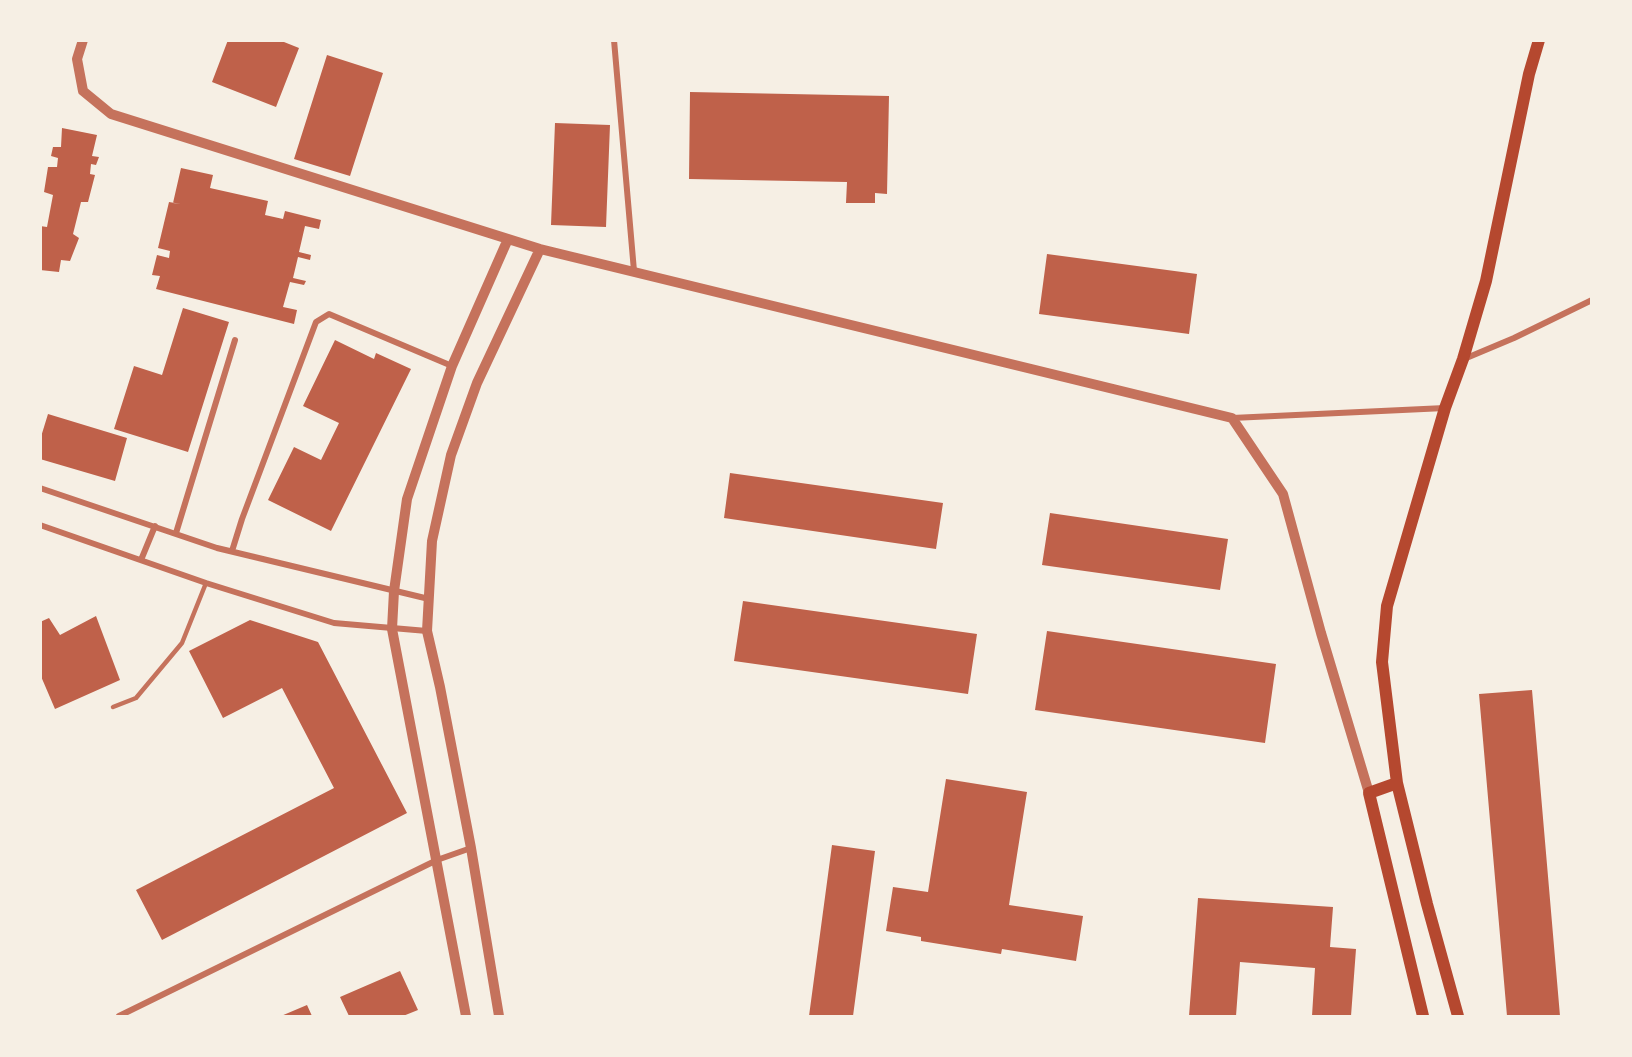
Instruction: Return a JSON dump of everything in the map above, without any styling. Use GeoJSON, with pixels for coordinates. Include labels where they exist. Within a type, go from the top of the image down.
{"type":"FeatureCollection","features":[{"type":"Feature","properties":{"kind":"main road"},"geometry":{"type":"LineString","coordinates":[[1458,1017],[1397,783],[1382,662],[1387,606],[1445,408],[1463,359],[1486,281],[1529,74],[1539,40]]}},
{"type":"Feature","properties":{"kind":"main road"},"geometry":{"type":"LineString","coordinates":[[1397,783],[1369,793],[1423,1017]]}},
{"type":"Feature","properties":{"kind":"street"},"geometry":{"type":"LineString","coordinates":[[83,40],[76,59],[83,91],[111,114],[540,249],[1232,418],[1445,408]]}},
{"type":"Feature","properties":{"kind":"street"},"geometry":{"type":"LineString","coordinates":[[614,40],[634,271]]}},
{"type":"Feature","properties":{"kind":"street"},"geometry":{"type":"LineString","coordinates":[[466,1017],[392,629],[394,591],[407,499],[452,366],[508,239]]}},
{"type":"Feature","properties":{"kind":"street"},"geometry":{"type":"LineString","coordinates":[[499,1017],[471,848],[427,631],[432,542],[451,455],[477,383],[540,249]]}},
{"type":"Feature","properties":{"kind":"street"},"geometry":{"type":"LineString","coordinates":[[1463,359],[1514,338],[1592,300]]}},
{"type":"Feature","properties":{"kind":"street"},"geometry":{"type":"LineString","coordinates":[[232,551],[316,322],[329,314],[452,366]]}},
{"type":"Feature","properties":{"kind":"street"},"geometry":{"type":"LineString","coordinates":[[176,533],[235,340]]}},
{"type":"Feature","properties":{"kind":"street"},"geometry":{"type":"LineString","coordinates":[[1232,418],[1282,494],[1320,633],[1369,793]]}},
{"type":"Feature","properties":{"kind":"street"},"geometry":{"type":"LineString","coordinates":[[40,488],[232,551],[429,599]]}},
{"type":"Feature","properties":{"kind":"street"},"geometry":{"type":"LineString","coordinates":[[40,525],[206,583],[334,623],[427,631]]}},
{"type":"Feature","properties":{"kind":"street"},"geometry":{"type":"LineString","coordinates":[[141,560],[155,526]]}},
{"type":"Feature","properties":{"kind":"street"},"geometry":{"type":"LineString","coordinates":[[119,1017],[437,860],[471,848]]}},
{"type":"Feature","properties":{"kind":"lane"},"geometry":{"type":"LineString","coordinates":[[113,707],[136,698],[182,643],[206,583]]}},
{"type":"Feature","properties":{"kind":"building"},"geometry":{"type":"Polygon","coordinates":[[[228,40],[279,40],[299,48],[276,107],[212,82],[228,40]]]}},
{"type":"Feature","properties":{"kind":"building"},"geometry":{"type":"Polygon","coordinates":[[[327,55],[383,73],[350,176],[294,159],[327,55]]]}},
{"type":"Feature","properties":{"kind":"building"},"geometry":{"type":"Polygon","coordinates":[[[690,92],[889,96],[887,194],[875,193],[875,203],[846,203],[847,182],[689,179],[690,92]]]}},
{"type":"Feature","properties":{"kind":"building"},"geometry":{"type":"Polygon","coordinates":[[[555,123],[610,125],[606,227],[551,225],[555,123]]]}},
{"type":"Feature","properties":{"kind":"building"},"geometry":{"type":"Polygon","coordinates":[[[62,128],[97,135],[92,156],[99,157],[96,165],[91,164],[90,174],[95,175],[88,202],[81,202],[73,234],[79,238],[70,261],[61,260],[59,272],[40,270],[40,226],[47,227],[53,195],[44,192],[48,167],[57,167],[58,158],[51,156],[53,147],[61,147],[62,128]]]}},
{"type":"Feature","properties":{"kind":"building"},"geometry":{"type":"Polygon","coordinates":[[[181,168],[213,175],[210,188],[268,201],[265,215],[283,219],[285,211],[321,220],[319,229],[305,226],[299,252],[311,255],[310,260],[298,257],[293,278],[306,281],[304,285],[290,282],[283,307],[297,310],[294,324],[156,289],[160,276],[152,275],[157,255],[169,258],[170,251],[158,248],[169,202],[173,203],[181,168]]]}},
{"type":"Feature","properties":{"kind":"building"},"geometry":{"type":"Polygon","coordinates":[[[1047,254],[1197,274],[1189,334],[1039,314],[1047,254]]]}},
{"type":"Feature","properties":{"kind":"building"},"geometry":{"type":"Polygon","coordinates":[[[183,308],[229,322],[188,452],[114,429],[134,366],[162,375],[183,308]]]}},
{"type":"Feature","properties":{"kind":"building"},"geometry":{"type":"Polygon","coordinates":[[[335,340],[374,359],[376,353],[411,369],[331,531],[268,500],[294,447],[321,460],[339,423],[303,406],[335,340]]]}},
{"type":"Feature","properties":{"kind":"building"},"geometry":{"type":"Polygon","coordinates":[[[48,414],[127,438],[115,481],[40,459],[40,440],[48,414]]]}},
{"type":"Feature","properties":{"kind":"building"},"geometry":{"type":"Polygon","coordinates":[[[730,473],[943,503],[936,549],[724,518],[730,473]]]}},
{"type":"Feature","properties":{"kind":"building"},"geometry":{"type":"Polygon","coordinates":[[[1050,513],[1228,539],[1220,590],[1042,565],[1050,513]]]}},
{"type":"Feature","properties":{"kind":"building"},"geometry":{"type":"Polygon","coordinates":[[[743,601],[977,634],[968,694],[734,661],[743,601]]]}},
{"type":"Feature","properties":{"kind":"building"},"geometry":{"type":"Polygon","coordinates":[[[96,616],[120,680],[55,709],[40,674],[40,622],[49,618],[60,635],[96,616]]]}},
{"type":"Feature","properties":{"kind":"building"},"geometry":{"type":"Polygon","coordinates":[[[250,620],[318,642],[407,813],[162,940],[136,890],[334,788],[282,688],[223,718],[189,651],[250,620]]]}},
{"type":"Feature","properties":{"kind":"building"},"geometry":{"type":"Polygon","coordinates":[[[1047,631],[1276,664],[1265,743],[1035,710],[1047,631]]]}},
{"type":"Feature","properties":{"kind":"building"},"geometry":{"type":"Polygon","coordinates":[[[1532,690],[1560,1016],[1507,1016],[1479,694],[1532,690]]]}},
{"type":"Feature","properties":{"kind":"building"},"geometry":{"type":"Polygon","coordinates":[[[946,779],[1027,792],[1009,905],[1083,916],[1076,961],[1002,949],[1001,954],[921,941],[921,937],[886,931],[893,887],[928,892],[946,779]]]}},
{"type":"Feature","properties":{"kind":"building"},"geometry":{"type":"Polygon","coordinates":[[[832,845],[875,851],[853,1016],[809,1016],[832,845]]]}},
{"type":"Feature","properties":{"kind":"building"},"geometry":{"type":"Polygon","coordinates":[[[1198,898],[1333,907],[1330,947],[1356,949],[1351,1016],[1312,1016],[1315,968],[1240,962],[1236,1016],[1189,1016],[1198,898]]]}},
{"type":"Feature","properties":{"kind":"building"},"geometry":{"type":"Polygon","coordinates":[[[400,971],[418,1010],[403,1016],[349,1016],[340,997],[400,971]]]}},
{"type":"Feature","properties":{"kind":"building"},"geometry":{"type":"Polygon","coordinates":[[[307,1005],[312,1016],[281,1016],[307,1005]]]}}]}
